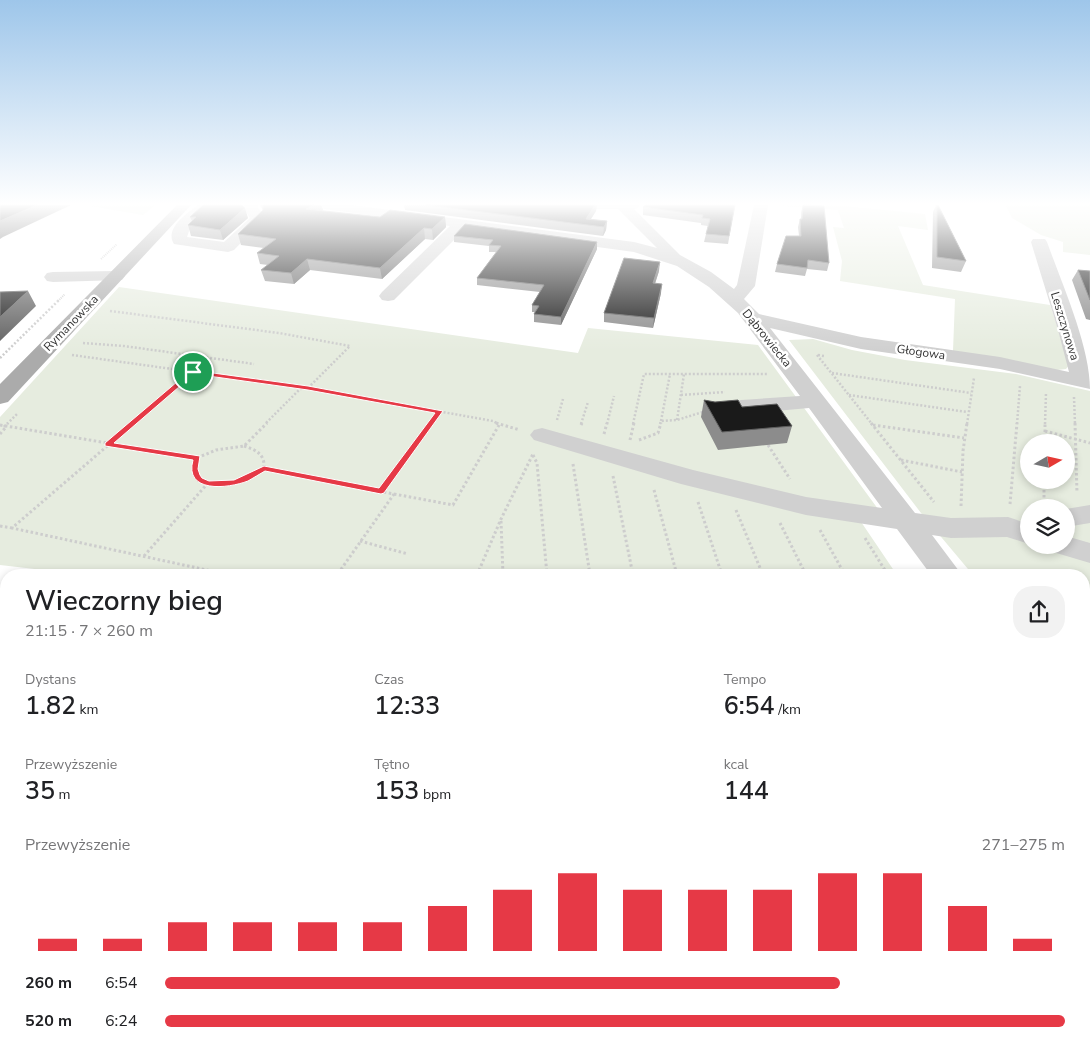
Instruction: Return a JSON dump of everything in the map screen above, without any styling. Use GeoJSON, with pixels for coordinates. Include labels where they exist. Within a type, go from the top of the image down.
{"type":"FeatureCollection","features":[{"type":"Feature","properties":{"kind":"main road","name":"Rymanowska"},"geometry":{"type":"LineString","coordinates":[[0,397],[109,276],[124,254]]}},
{"type":"Feature","properties":{"kind":"main road","name":"Rymanowska"},"geometry":{"type":"LineString","coordinates":[[0,376],[132,254]]}},
{"type":"Feature","properties":{"kind":"street"},"geometry":{"type":"LineString","coordinates":[[388,296],[431,254]]}},
{"type":"Feature","properties":{"kind":"street","name":"Dąbrowiecka"},"geometry":{"type":"LineString","coordinates":[[659,254],[673,258],[700,273],[753,318],[943,569]]}},
{"type":"Feature","properties":{"kind":"street"},"geometry":{"type":"LineString","coordinates":[[670,254],[673,258]]}},
{"type":"Feature","properties":{"kind":"street"},"geometry":{"type":"LineString","coordinates":[[734,300],[746,286],[752,254]]}},
{"type":"Feature","properties":{"kind":"street","name":"Leszczynowa"},"geometry":{"type":"LineString","coordinates":[[1043,254],[1068,330],[1084,387]]}},
{"type":"Feature","properties":{"kind":"street"},"geometry":{"type":"LineString","coordinates":[[53,277],[109,276]]}},
{"type":"Feature","properties":{"kind":"street","name":"Głogowa"},"geometry":{"type":"LineString","coordinates":[[753,318],[861,343],[1000,364],[1084,387]]}},
{"type":"Feature","properties":{"kind":"street"},"geometry":{"type":"LineString","coordinates":[[711,410],[816,401]]}},
{"type":"Feature","properties":{"kind":"street"},"geometry":{"type":"LineString","coordinates":[[538,445],[572,443],[690,478],[806,506],[851,514],[958,528],[1020,529]]}},
{"type":"Feature","properties":{"kind":"street"},"geometry":{"type":"LineString","coordinates":[[1075,548],[1090,553]]}},
{"type":"Feature","properties":{"kind":"path"},"geometry":{"type":"LineString","coordinates":[[107,311],[279,333],[350,346],[308,388],[300,389],[244,446]]}},
{"type":"Feature","properties":{"kind":"path"},"geometry":{"type":"LineString","coordinates":[[66,361],[84,342],[254,364]]}},
{"type":"Feature","properties":{"kind":"path"},"geometry":{"type":"LineString","coordinates":[[813,350],[958,528]]}},
{"type":"Feature","properties":{"kind":"path"},"geometry":{"type":"LineString","coordinates":[[73,354],[308,388],[493,421],[538,445]]}},
{"type":"Feature","properties":{"kind":"path"},"geometry":{"type":"LineString","coordinates":[[818,355],[827,357]]}},
{"type":"Feature","properties":{"kind":"path"},"geometry":{"type":"LineString","coordinates":[[12,528],[193,372]]}},
{"type":"Feature","properties":{"kind":"path"},"geometry":{"type":"LineString","coordinates":[[831,373],[971,393]]}},
{"type":"Feature","properties":{"kind":"path"},"geometry":{"type":"LineString","coordinates":[[670,374],[658,433],[630,444],[644,374],[670,374],[684,374],[774,374]]}},
{"type":"Feature","properties":{"kind":"path"},"geometry":{"type":"LineString","coordinates":[[677,420],[684,374]]}},
{"type":"Feature","properties":{"kind":"path"},"geometry":{"type":"LineString","coordinates":[[958,528],[964,438],[974,378],[965,377]]}},
{"type":"Feature","properties":{"kind":"path"},"geometry":{"type":"LineString","coordinates":[[1022,499],[1020,384],[1029,386]]}},
{"type":"Feature","properties":{"kind":"path"},"geometry":{"type":"LineString","coordinates":[[1075,434],[1074,397],[1084,387]]}},
{"type":"Feature","properties":{"kind":"path"},"geometry":{"type":"LineString","coordinates":[[1046,390],[1045,431],[1056,434]]}},
{"type":"Feature","properties":{"kind":"path"},"geometry":{"type":"LineString","coordinates":[[848,395],[967,412]]}},
{"type":"Feature","properties":{"kind":"path"},"geometry":{"type":"LineString","coordinates":[[614,396],[604,452],[632,569]]}},
{"type":"Feature","properties":{"kind":"path"},"geometry":{"type":"LineString","coordinates":[[588,402],[572,443],[589,569]]}},
{"type":"Feature","properties":{"kind":"path"},"geometry":{"type":"LineString","coordinates":[[661,421],[677,420],[711,410]]}},
{"type":"Feature","properties":{"kind":"path"},"geometry":{"type":"LineString","coordinates":[[381,491],[439,411]]}},
{"type":"Feature","properties":{"kind":"path"},"geometry":{"type":"LineString","coordinates":[[0,434],[18,412]]}},
{"type":"Feature","properties":{"kind":"path"},"geometry":{"type":"LineString","coordinates":[[872,424],[964,438]]}},
{"type":"Feature","properties":{"kind":"path"},"geometry":{"type":"LineString","coordinates":[[0,425],[197,458],[216,450],[244,446],[262,454],[265,460],[264,468]]}},
{"type":"Feature","properties":{"kind":"path"},"geometry":{"type":"LineString","coordinates":[[197,458],[194,469],[196,475],[199,480],[208,484],[235,482],[246,479],[264,468],[453,506],[500,425]]}},
{"type":"Feature","properties":{"kind":"path"},"geometry":{"type":"LineString","coordinates":[[1078,516],[1075,439],[1090,442]]}},
{"type":"Feature","properties":{"kind":"path"},"geometry":{"type":"LineString","coordinates":[[480,569],[501,519],[538,445]]}},
{"type":"Feature","properties":{"kind":"path"},"geometry":{"type":"LineString","coordinates":[[538,445],[537,463],[546,569]]}},
{"type":"Feature","properties":{"kind":"path"},"geometry":{"type":"LineString","coordinates":[[768,445],[806,506],[842,569]]}},
{"type":"Feature","properties":{"kind":"path"},"geometry":{"type":"LineString","coordinates":[[901,460],[962,472]]}},
{"type":"Feature","properties":{"kind":"path"},"geometry":{"type":"LineString","coordinates":[[647,466],[675,569]]}},
{"type":"Feature","properties":{"kind":"path"},"geometry":{"type":"LineString","coordinates":[[690,478],[720,569]]}},
{"type":"Feature","properties":{"kind":"path"},"geometry":{"type":"LineString","coordinates":[[143,556],[208,484]]}},
{"type":"Feature","properties":{"kind":"path"},"geometry":{"type":"LineString","coordinates":[[727,487],[760,569]]}},
{"type":"Feature","properties":{"kind":"path"},"geometry":{"type":"LineString","coordinates":[[341,569],[394,494]]}},
{"type":"Feature","properties":{"kind":"path"},"geometry":{"type":"LineString","coordinates":[[770,497],[772,505],[803,569]]}},
{"type":"Feature","properties":{"kind":"path"},"geometry":{"type":"LineString","coordinates":[[851,514],[884,569]]}},
{"type":"Feature","properties":{"kind":"path"},"geometry":{"type":"LineString","coordinates":[[501,519],[503,569]]}},
{"type":"Feature","properties":{"kind":"path"},"geometry":{"type":"LineString","coordinates":[[0,526],[203,569]]}},
{"type":"Feature","properties":{"kind":"path"},"geometry":{"type":"LineString","coordinates":[[360,541],[408,554]]}},
{"type":"Feature","properties":{"kind":"shaded area"},"geometry":{"type":"Polygon","coordinates":[[[840,254],[910,254],[923,285],[1050,305],[1070,364],[1066,369],[1057,370],[953,351],[955,299],[840,281],[842,261],[840,254]]]}},
{"type":"Feature","properties":{"kind":"shaded area"},"geometry":{"type":"Polygon","coordinates":[[[119,287],[578,353],[588,328],[758,345],[878,509],[851,507],[893,569],[35,569],[0,565],[0,417],[119,287]]]}},
{"type":"Feature","properties":{"kind":"shaded area"},"geometry":{"type":"Polygon","coordinates":[[[813,339],[852,350],[905,360],[1016,374],[1090,391],[1090,569],[968,569],[921,513],[789,340],[813,339]]]}},
{"type":"Feature","properties":{"kind":"building"},"geometry":{"type":"Polygon","coordinates":[[[264,254],[395,254],[380,268],[307,259],[291,273],[261,270],[279,256],[264,254]]]}},
{"type":"Feature","properties":{"kind":"building"},"geometry":{"type":"Polygon","coordinates":[[[495,254],[591,254],[561,317],[534,314],[539,306],[532,305],[544,285],[477,278],[495,254]]]}},
{"type":"Feature","properties":{"kind":"building"},"geometry":{"type":"Polygon","coordinates":[[[780,254],[828,254],[829,263],[808,260],[807,268],[777,264],[780,254]]]}},
{"type":"Feature","properties":{"kind":"building"},"geometry":{"type":"Polygon","coordinates":[[[937,254],[962,254],[966,261],[937,257],[937,254]]]}},
{"type":"Feature","properties":{"kind":"building"},"geometry":{"type":"Polygon","coordinates":[[[624,258],[660,262],[653,283],[662,284],[654,318],[604,313],[624,258]]]}},
{"type":"Feature","properties":{"kind":"building"},"geometry":{"type":"Polygon","coordinates":[[[1078,270],[1090,271],[1090,300],[1078,270]]]}},
{"type":"Feature","properties":{"kind":"building"},"geometry":{"type":"Polygon","coordinates":[[[28,291],[0,317],[0,292],[28,291]]]}},
{"type":"Feature","properties":{"kind":"building"},"geometry":{"type":"Polygon","coordinates":[[[704,400],[715,402],[738,400],[742,407],[777,404],[792,426],[722,432],[704,400]]]}},
{"type":"Feature","properties":{"kind":"route"},"geometry":{"type":"LineString","coordinates":[[193,372],[308,388],[439,411],[381,491],[264,468],[246,479],[220,484],[208,484],[199,480],[196,475],[194,469],[197,458],[108,444],[193,372]]}}]}
